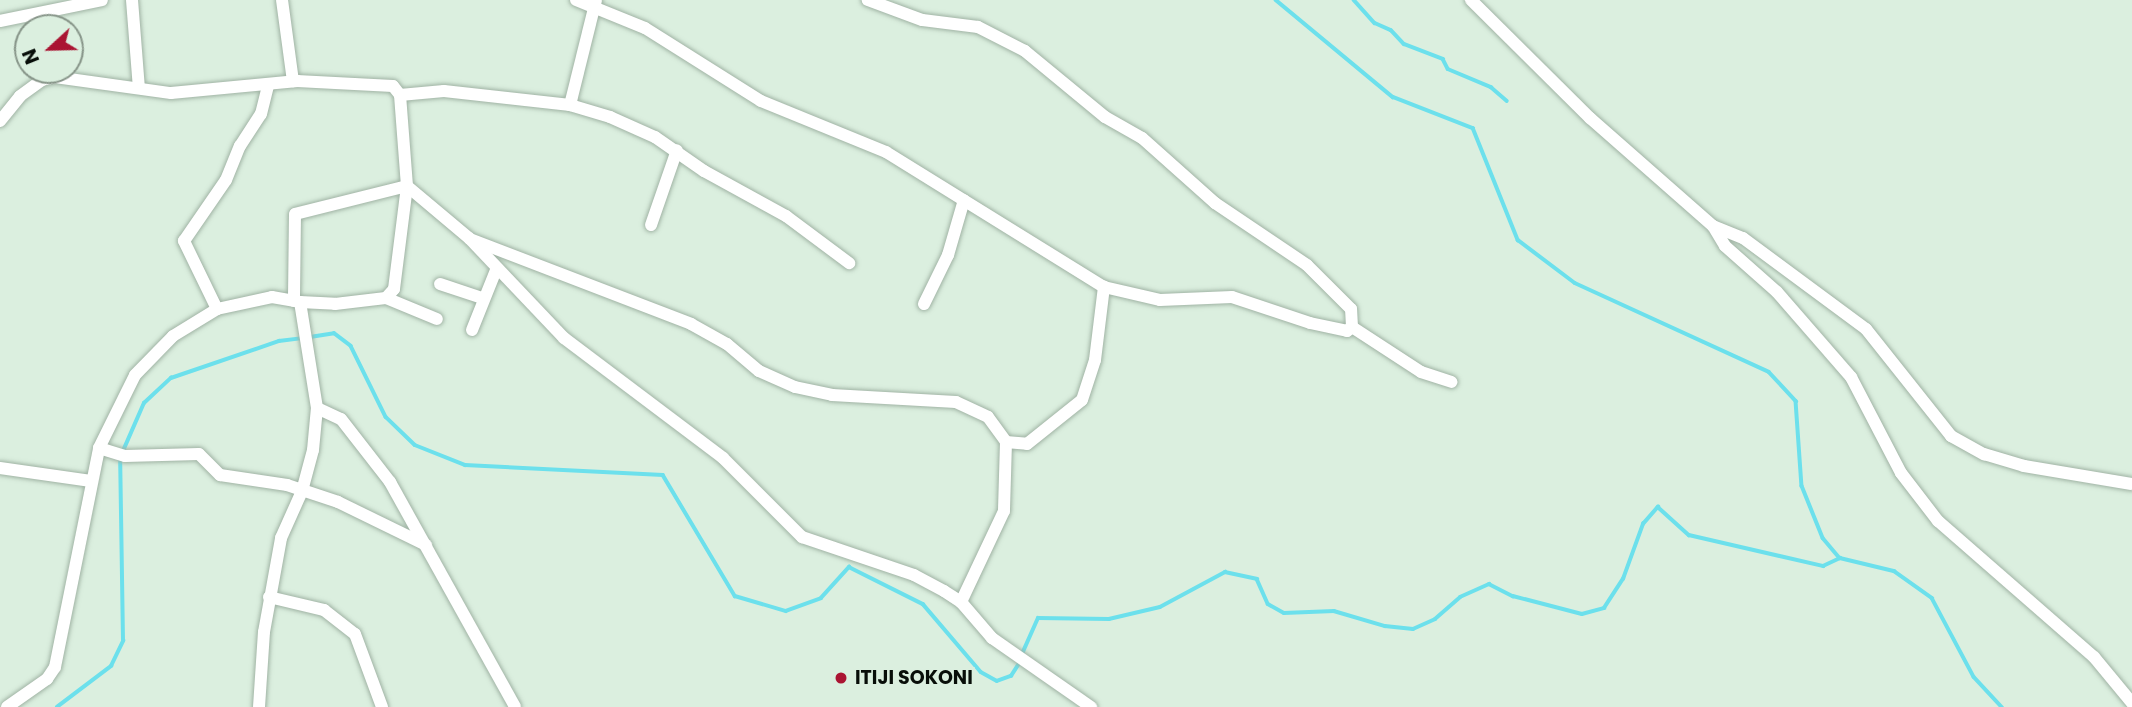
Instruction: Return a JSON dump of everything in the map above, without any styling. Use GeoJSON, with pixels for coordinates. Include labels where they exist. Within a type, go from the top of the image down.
{"type":"FeatureCollection","features":[{"type":"Feature","properties":{"kind":"street"},"geometry":{"type":"LineString","coordinates":[[0,21],[102,0]]}},
{"type":"Feature","properties":{"kind":"street"},"geometry":{"type":"LineString","coordinates":[[132,0],[139,88]]}},
{"type":"Feature","properties":{"kind":"street"},"geometry":{"type":"LineString","coordinates":[[282,0],[293,81]]}},
{"type":"Feature","properties":{"kind":"street"},"geometry":{"type":"LineString","coordinates":[[576,0],[595,3],[645,28],[761,101],[886,152],[1104,287],[1160,300],[1232,297],[1310,323],[1347,331],[1352,327]]}},
{"type":"Feature","properties":{"kind":"street"},"geometry":{"type":"LineString","coordinates":[[868,0],[922,20],[978,27],[1025,51],[1105,117],[1142,138],[1215,203],[1307,265],[1351,309],[1352,327]]}},
{"type":"Feature","properties":{"kind":"street"},"geometry":{"type":"LineString","coordinates":[[1471,0],[1590,118],[1713,226],[1725,246],[1777,292],[1851,377],[1901,473],[1938,521],[2094,657],[2132,703]]}},
{"type":"Feature","properties":{"kind":"street"},"geometry":{"type":"LineString","coordinates":[[570,105],[595,3]]}},
{"type":"Feature","properties":{"kind":"street"},"geometry":{"type":"LineString","coordinates":[[0,121],[20,96],[48,78],[171,93],[293,81],[393,86],[400,95],[407,186],[394,289],[386,298],[369,303],[297,301],[272,297],[216,309],[173,336],[135,375],[91,481],[55,667],[47,679],[7,707]]}},
{"type":"Feature","properties":{"kind":"street"},"geometry":{"type":"LineString","coordinates":[[216,309],[184,242],[226,180],[240,146],[261,114],[268,85]]}},
{"type":"Feature","properties":{"kind":"street"},"geometry":{"type":"LineString","coordinates":[[400,95],[444,91],[570,105],[610,117],[677,150],[713,176],[799,224],[826,250],[849,263]]}},
{"type":"Feature","properties":{"kind":"street"},"geometry":{"type":"LineString","coordinates":[[651,225],[677,150]]}},
{"type":"Feature","properties":{"kind":"street"},"geometry":{"type":"LineString","coordinates":[[407,186],[469,238],[496,270],[585,356],[723,458],[802,537],[914,575],[961,602],[1009,650],[1091,707]]}},
{"type":"Feature","properties":{"kind":"street"},"geometry":{"type":"LineString","coordinates":[[259,707],[269,597],[281,538],[302,491],[313,450],[317,408],[308,348],[297,301],[295,214],[407,186]]}},
{"type":"Feature","properties":{"kind":"street"},"geometry":{"type":"LineString","coordinates":[[924,304],[945,266],[964,200]]}},
{"type":"Feature","properties":{"kind":"street"},"geometry":{"type":"LineString","coordinates":[[1713,226],[1743,237],[1866,329],[1936,420],[1966,446],[2045,471],[2132,484]]}},
{"type":"Feature","properties":{"kind":"street"},"geometry":{"type":"LineString","coordinates":[[469,238],[691,324],[727,344],[759,371],[795,387],[832,395],[956,402],[988,416],[1006,442],[1004,511],[961,602]]}},
{"type":"Feature","properties":{"kind":"street"},"geometry":{"type":"LineString","coordinates":[[472,330],[482,298],[496,270]]}},
{"type":"Feature","properties":{"kind":"street"},"geometry":{"type":"LineString","coordinates":[[440,284],[482,298]]}},
{"type":"Feature","properties":{"kind":"street"},"geometry":{"type":"LineString","coordinates":[[1006,442],[1027,444],[1082,400],[1095,360],[1104,287]]}},
{"type":"Feature","properties":{"kind":"street"},"geometry":{"type":"LineString","coordinates":[[386,298],[437,319]]}},
{"type":"Feature","properties":{"kind":"street"},"geometry":{"type":"LineString","coordinates":[[1352,327],[1421,372],[1451,382]]}},
{"type":"Feature","properties":{"kind":"street"},"geometry":{"type":"LineString","coordinates":[[317,408],[341,419],[373,457],[426,545],[516,707]]}},
{"type":"Feature","properties":{"kind":"street"},"geometry":{"type":"LineString","coordinates":[[105,450],[125,456],[200,454],[220,475],[302,491],[356,509],[426,545]]}},
{"type":"Feature","properties":{"kind":"street"},"geometry":{"type":"LineString","coordinates":[[0,468],[91,481]]}},
{"type":"Feature","properties":{"kind":"street"},"geometry":{"type":"LineString","coordinates":[[269,597],[324,610],[355,634],[382,707]]}},
{"type":"Feature","properties":{"kind":"waterway"},"geometry":{"type":"LineString","coordinates":[[1276,0],[1393,97],[1473,128],[1518,240],[1575,283],[1769,372],[1796,401],[1802,486],[1823,538],[1840,558]]}},
{"type":"Feature","properties":{"kind":"waterway"},"geometry":{"type":"LineString","coordinates":[[1354,0],[1375,23],[1391,30],[1404,44],[1443,59],[1448,69],[1491,87],[1507,101]]}},
{"type":"Feature","properties":{"kind":"waterway"},"geometry":{"type":"LineString","coordinates":[[310,337],[334,333],[351,346],[386,417],[415,445],[465,465],[663,475],[735,596],[786,611],[821,598],[849,567],[923,604],[981,672],[997,681],[1011,676],[1020,662]]}},
{"type":"Feature","properties":{"kind":"waterway"},"geometry":{"type":"LineString","coordinates":[[123,451],[144,403],[171,378],[279,341],[302,338]]}},
{"type":"Feature","properties":{"kind":"waterway"},"geometry":{"type":"LineString","coordinates":[[57,707],[111,666],[123,641],[120,458]]}},
{"type":"Feature","properties":{"kind":"waterway"},"geometry":{"type":"LineString","coordinates":[[1022,654],[1038,618],[1109,619],[1160,607],[1225,572],[1257,579],[1268,604],[1284,613],[1334,611],[1385,626],[1413,629],[1435,619],[1460,597],[1489,584],[1513,596],[1582,614],[1604,608],[1623,579],[1643,524],[1658,507],[1689,535],[1823,566],[1840,558],[1894,571],[1932,598],[1974,677],[2002,707]]}},
{"type":"Feature","properties":{"kind":"place","name":"ITIJI SOKONI"},"geometry":{"type":"Point","coordinates":[841,678]}}]}
